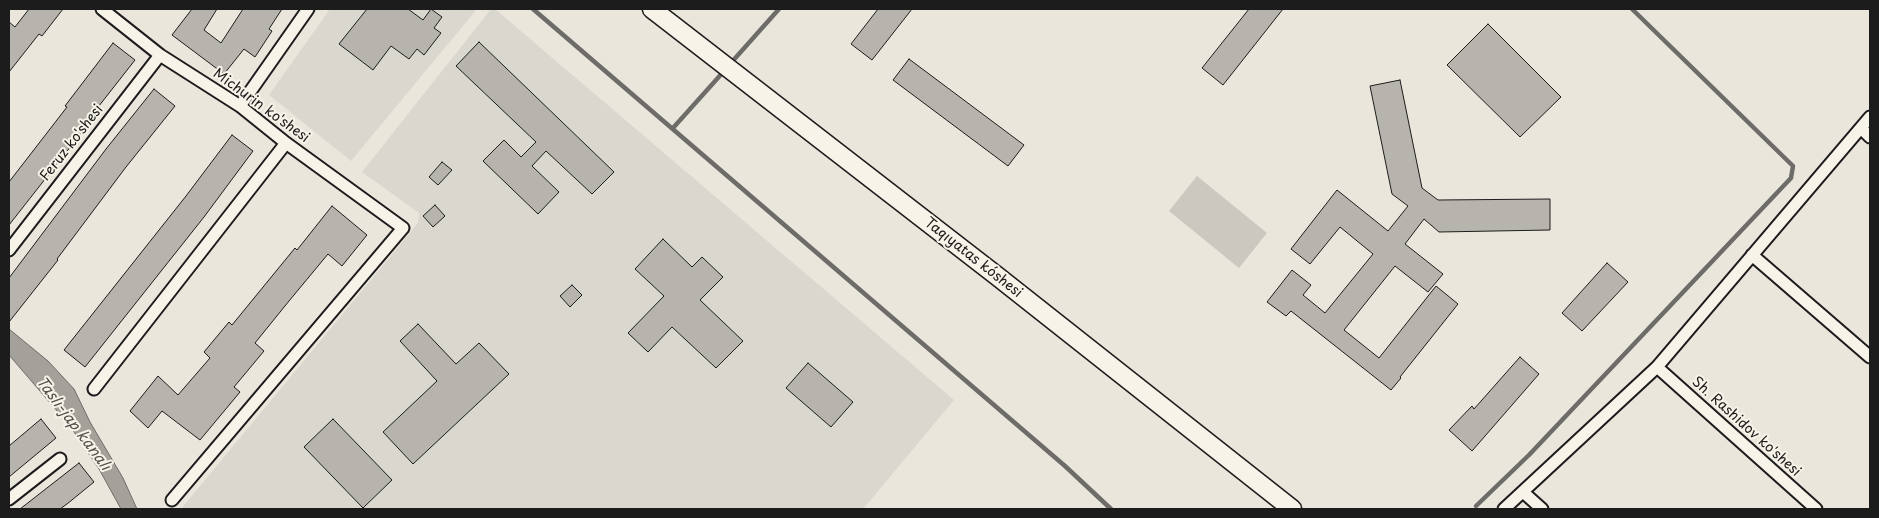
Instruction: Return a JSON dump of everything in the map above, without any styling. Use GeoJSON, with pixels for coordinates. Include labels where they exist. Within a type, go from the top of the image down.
{"type":"FeatureCollection","features":[{"type":"Feature","properties":{"kind":"main road","name":"Taqıyatas kóshesi"},"geometry":{"type":"LineString","coordinates":[[652,9],[997,276],[1292,509]]}},
{"type":"Feature","properties":{"kind":"street","name":"Michurin ko'shesi"},"geometry":{"type":"LineString","coordinates":[[102,9],[160,55],[240,106],[286,143],[403,228],[172,500]]}},
{"type":"Feature","properties":{"kind":"street"},"geometry":{"type":"LineString","coordinates":[[240,106],[308,9]]}},
{"type":"Feature","properties":{"kind":"street","name":"Feruz ko'shesi"},"geometry":{"type":"LineString","coordinates":[[9,250],[160,55]]}},
{"type":"Feature","properties":{"kind":"street"},"geometry":{"type":"LineString","coordinates":[[1504,509],[1656,367],[1870,117]]}},
{"type":"Feature","properties":{"kind":"street"},"geometry":{"type":"LineString","coordinates":[[1861,128],[1870,137]]}},
{"type":"Feature","properties":{"kind":"street"},"geometry":{"type":"LineString","coordinates":[[94,389],[286,143]]}},
{"type":"Feature","properties":{"kind":"street"},"geometry":{"type":"LineString","coordinates":[[1752,255],[1870,357]]}},
{"type":"Feature","properties":{"kind":"street","name":"Sh. Rashidov ko'shesi"},"geometry":{"type":"LineString","coordinates":[[1656,367],[1816,509]]}},
{"type":"Feature","properties":{"kind":"street"},"geometry":{"type":"LineString","coordinates":[[9,499],[60,459]]}},
{"type":"Feature","properties":{"kind":"street"},"geometry":{"type":"LineString","coordinates":[[1523,492],[1542,509]]}},
{"type":"Feature","properties":{"kind":"shaded area"},"geometry":{"type":"Polygon","coordinates":[[[330,9],[477,9],[351,161],[269,95],[330,9]]]}},
{"type":"Feature","properties":{"kind":"shaded area"},"geometry":{"type":"Polygon","coordinates":[[[491,9],[495,9],[954,400],[863,509],[181,509],[418,223],[419,213],[362,172],[491,9]]]}},
{"type":"Feature","properties":{"kind":"shaded area"},"geometry":{"type":"Polygon","coordinates":[[[1197,176],[1267,233],[1239,268],[1169,211],[1197,176]]]}},
{"type":"Feature","properties":{"kind":"water","name":"Taslı-jap kanalı"},"geometry":{"type":"Polygon","coordinates":[[[9,329],[48,361],[74,389],[90,422],[123,478],[137,509],[121,509],[99,469],[70,426],[9,355],[9,329]]]}},
{"type":"Feature","properties":{"kind":"building"},"geometry":{"type":"Polygon","coordinates":[[[29,9],[63,9],[42,36],[39,34],[9,72],[9,22],[15,27],[29,9]]]}},
{"type":"Feature","properties":{"kind":"building"},"geometry":{"type":"Polygon","coordinates":[[[192,9],[217,9],[204,30],[221,43],[243,9],[282,9],[269,29],[272,31],[255,57],[244,49],[224,74],[172,35],[192,9]]]}},
{"type":"Feature","properties":{"kind":"building"},"geometry":{"type":"Polygon","coordinates":[[[367,9],[408,9],[423,20],[431,9],[442,17],[434,28],[441,33],[424,55],[417,49],[409,59],[391,46],[373,70],[339,44],[367,9]]]}},
{"type":"Feature","properties":{"kind":"building"},"geometry":{"type":"Polygon","coordinates":[[[878,9],[912,9],[872,60],[851,44],[878,9]]]}},
{"type":"Feature","properties":{"kind":"building"},"geometry":{"type":"Polygon","coordinates":[[[1249,9],[1283,9],[1223,85],[1202,68],[1249,9]]]}},
{"type":"Feature","properties":{"kind":"building"},"geometry":{"type":"Polygon","coordinates":[[[1488,24],[1561,97],[1520,137],[1447,65],[1488,24]]]}},
{"type":"Feature","properties":{"kind":"building"},"geometry":{"type":"Polygon","coordinates":[[[479,42],[614,172],[592,194],[546,151],[532,166],[559,192],[538,214],[483,161],[504,140],[521,157],[536,142],[456,66],[479,42]]]}},
{"type":"Feature","properties":{"kind":"building"},"geometry":{"type":"Polygon","coordinates":[[[113,43],[135,60],[84,125],[86,127],[9,225],[9,182],[67,107],[65,106],[113,43]]]}},
{"type":"Feature","properties":{"kind":"building"},"geometry":{"type":"Polygon","coordinates":[[[909,59],[1024,145],[1008,166],[893,80],[909,59]]]}},
{"type":"Feature","properties":{"kind":"building"},"geometry":{"type":"Polygon","coordinates":[[[1400,80],[1422,188],[1438,200],[1550,199],[1550,230],[1439,232],[1424,219],[1405,244],[1443,274],[1428,292],[1395,266],[1344,330],[1379,358],[1436,286],[1458,304],[1391,390],[1291,311],[1286,316],[1267,302],[1292,270],[1311,285],[1303,295],[1325,313],[1373,254],[1340,227],[1310,264],[1291,249],[1337,190],[1388,231],[1408,206],[1392,194],[1370,86],[1400,80]]]}},
{"type":"Feature","properties":{"kind":"building"},"geometry":{"type":"Polygon","coordinates":[[[154,89],[175,106],[126,167],[58,260],[9,322],[9,278],[106,149],[154,89]]]}},
{"type":"Feature","properties":{"kind":"building"},"geometry":{"type":"Polygon","coordinates":[[[232,135],[253,151],[204,217],[85,367],[64,350],[232,135]]]}},
{"type":"Feature","properties":{"kind":"building"},"geometry":{"type":"Polygon","coordinates":[[[442,162],[452,170],[438,185],[429,177],[442,162]]]}},
{"type":"Feature","properties":{"kind":"building"},"geometry":{"type":"Polygon","coordinates":[[[435,205],[445,216],[433,227],[423,216],[435,205]]]}},
{"type":"Feature","properties":{"kind":"building"},"geometry":{"type":"Polygon","coordinates":[[[332,206],[367,235],[342,266],[328,254],[255,343],[264,351],[234,387],[240,392],[200,440],[162,411],[148,428],[130,411],[158,376],[178,395],[210,358],[204,352],[229,322],[232,325],[295,248],[297,250],[332,206]]]}},
{"type":"Feature","properties":{"kind":"building"},"geometry":{"type":"Polygon","coordinates":[[[663,239],[692,267],[702,257],[723,277],[700,300],[743,341],[716,368],[672,327],[648,352],[628,333],[664,296],[635,269],[663,239]]]}},
{"type":"Feature","properties":{"kind":"building"},"geometry":{"type":"Polygon","coordinates":[[[1607,263],[1628,282],[1582,331],[1562,313],[1607,263]]]}},
{"type":"Feature","properties":{"kind":"building"},"geometry":{"type":"Polygon","coordinates":[[[572,285],[582,295],[570,307],[560,296],[572,285]]]}},
{"type":"Feature","properties":{"kind":"building"},"geometry":{"type":"Polygon","coordinates":[[[418,324],[456,364],[479,343],[509,374],[413,464],[383,432],[437,381],[400,341],[418,324]]]}},
{"type":"Feature","properties":{"kind":"building"},"geometry":{"type":"Polygon","coordinates":[[[1520,357],[1539,374],[1472,451],[1449,430],[1472,406],[1474,409],[1520,357]]]}},
{"type":"Feature","properties":{"kind":"building"},"geometry":{"type":"Polygon","coordinates":[[[808,363],[853,402],[831,427],[786,388],[808,363]]]}},
{"type":"Feature","properties":{"kind":"building"},"geometry":{"type":"Polygon","coordinates":[[[41,419],[56,438],[9,477],[9,446],[41,419]]]}},
{"type":"Feature","properties":{"kind":"building"},"geometry":{"type":"Polygon","coordinates":[[[333,419],[392,480],[363,508],[304,447],[333,419]]]}},
{"type":"Feature","properties":{"kind":"building"},"geometry":{"type":"Polygon","coordinates":[[[79,463],[94,482],[67,504],[60,509],[20,509],[79,463]]]}},
{"type":"Feature","properties":{"kind":"waterway"},"geometry":{"type":"LineString","coordinates":[[533,9],[1065,466],[1111,509]]}},
{"type":"Feature","properties":{"kind":"waterway"},"geometry":{"type":"LineString","coordinates":[[730,64],[779,9]]}},
{"type":"Feature","properties":{"kind":"waterway"},"geometry":{"type":"LineString","coordinates":[[1476,506],[1529,455],[1791,178],[1793,166],[1632,9]]}},
{"type":"Feature","properties":{"kind":"waterway"},"geometry":{"type":"LineString","coordinates":[[673,128],[725,70]]}}]}
